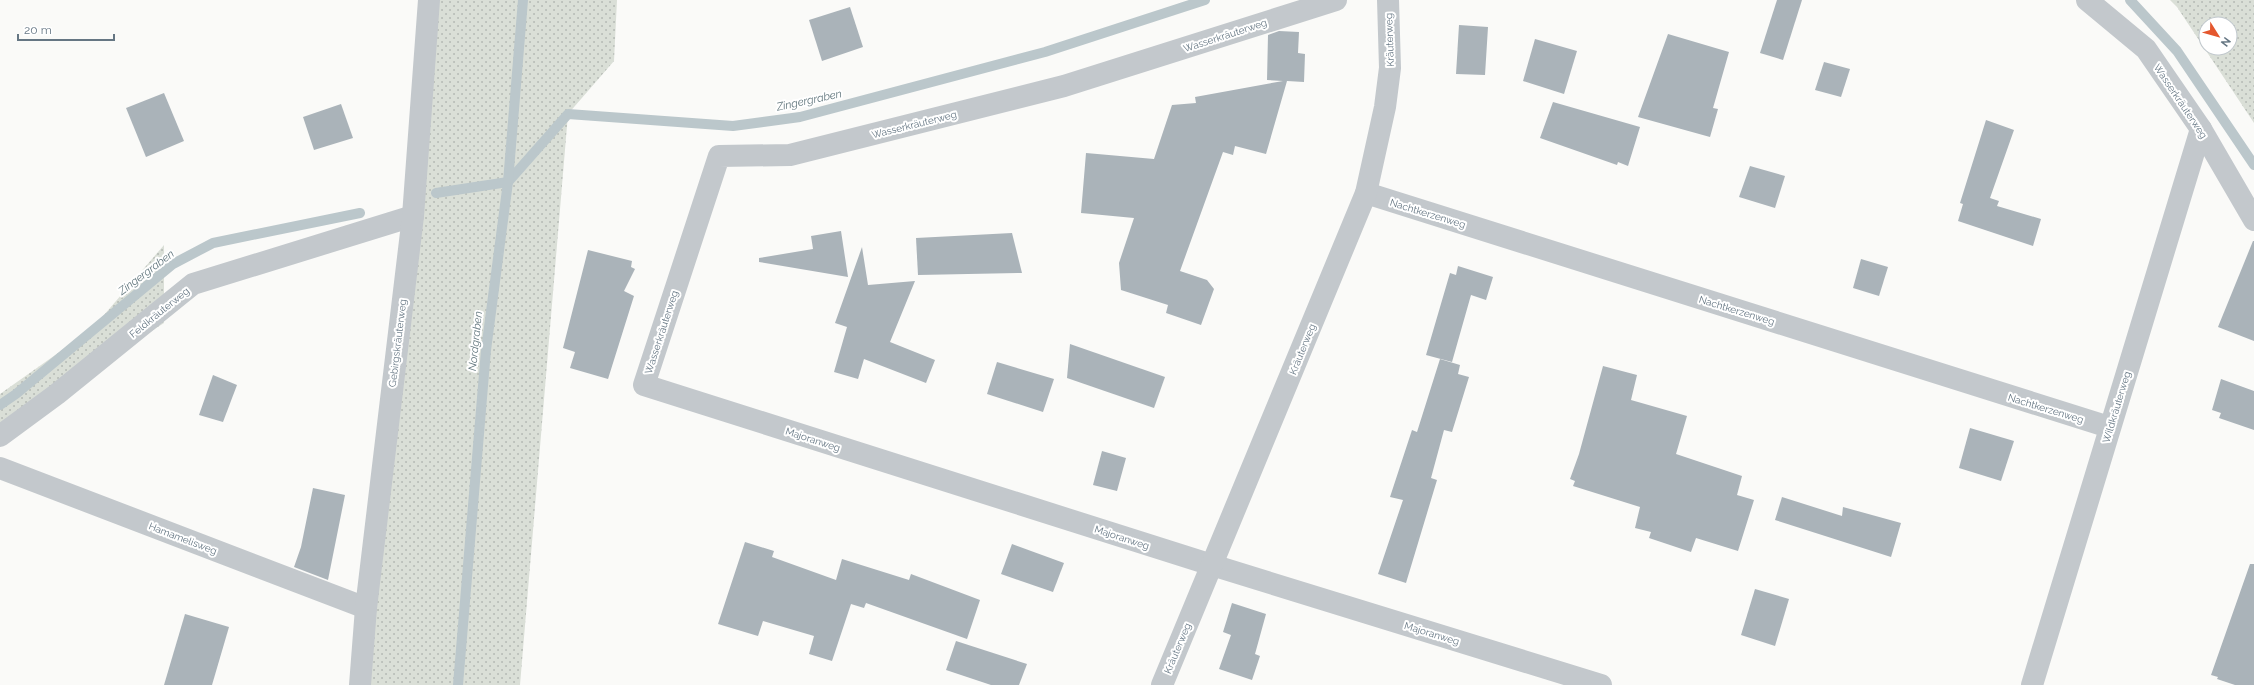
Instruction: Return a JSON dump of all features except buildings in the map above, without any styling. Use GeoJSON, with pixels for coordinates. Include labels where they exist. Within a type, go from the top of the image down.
{"type":"FeatureCollection","features":[{"type":"Feature","properties":{"kind":"lane","name":"Gebirgskräuterweg"},"geometry":{"type":"LineString","coordinates":[[360,685],[366,608],[413,216],[429,0]]}},
{"type":"Feature","properties":{"kind":"lane","name":"Wasserkräuterweg"},"geometry":{"type":"LineString","coordinates":[[644,385],[718,156],[790,155],[1064,86],[1336,0]]}},
{"type":"Feature","properties":{"kind":"lane","name":"Kräuterweg"},"geometry":{"type":"LineString","coordinates":[[1162,685],[1366,193],[1385,107],[1390,68],[1388,0]]}},
{"type":"Feature","properties":{"kind":"lane","name":"Wasserkräuterweg"},"geometry":{"type":"LineString","coordinates":[[2086,0],[2146,49],[2201,129],[2254,220]]}},
{"type":"Feature","properties":{"kind":"lane","name":"Wildkräuterweg"},"geometry":{"type":"LineString","coordinates":[[2032,685],[2109,427],[2201,129]]}},
{"type":"Feature","properties":{"kind":"lane","name":"Nachtkerzenweg"},"geometry":{"type":"LineString","coordinates":[[1366,193],[2109,427]]}},
{"type":"Feature","properties":{"kind":"lane","name":"Feldkräuterweg"},"geometry":{"type":"LineString","coordinates":[[0,436],[57,394],[192,284],[413,216]]}},
{"type":"Feature","properties":{"kind":"lane","name":"Majoranweg"},"geometry":{"type":"LineString","coordinates":[[644,385],[1212,566],[1602,685]]}},
{"type":"Feature","properties":{"kind":"lane","name":"Hamamelisweg"},"geometry":{"type":"LineString","coordinates":[[0,468],[366,608]]}},
{"type":"Feature","properties":{"kind":"shaded area"},"geometry":{"type":"Polygon","coordinates":[[[429,0],[617,0],[614,61],[568,114],[520,685],[360,685],[429,0]]]}},
{"type":"Feature","properties":{"kind":"shaded area"},"geometry":{"type":"Polygon","coordinates":[[[2170,0],[2254,0],[2254,123],[2210,56],[2238,56],[2238,16],[2198,16],[2198,39],[2177,7],[2170,0]]]}},
{"type":"Feature","properties":{"kind":"shaded area"},"geometry":{"type":"Polygon","coordinates":[[[164,245],[164,323],[0,429],[0,394],[92,329],[164,245]]]}},
{"type":"Feature","properties":{"kind":"waterway","name":"Nordgraben"},"geometry":{"type":"LineString","coordinates":[[458,685],[486,350],[508,182],[523,0]]}},
{"type":"Feature","properties":{"kind":"waterway","name":"Zingergraben"},"geometry":{"type":"LineString","coordinates":[[436,193],[508,182],[568,114],[733,126],[800,117],[1045,52],[1205,0]]}},
{"type":"Feature","properties":{"kind":"waterway"},"geometry":{"type":"LineString","coordinates":[[2130,0],[2177,51],[2254,165]]}},
{"type":"Feature","properties":{"kind":"waterway","name":"Zingergraben"},"geometry":{"type":"LineString","coordinates":[[0,405],[16,394],[173,264],[213,243],[360,213]]}}]}
